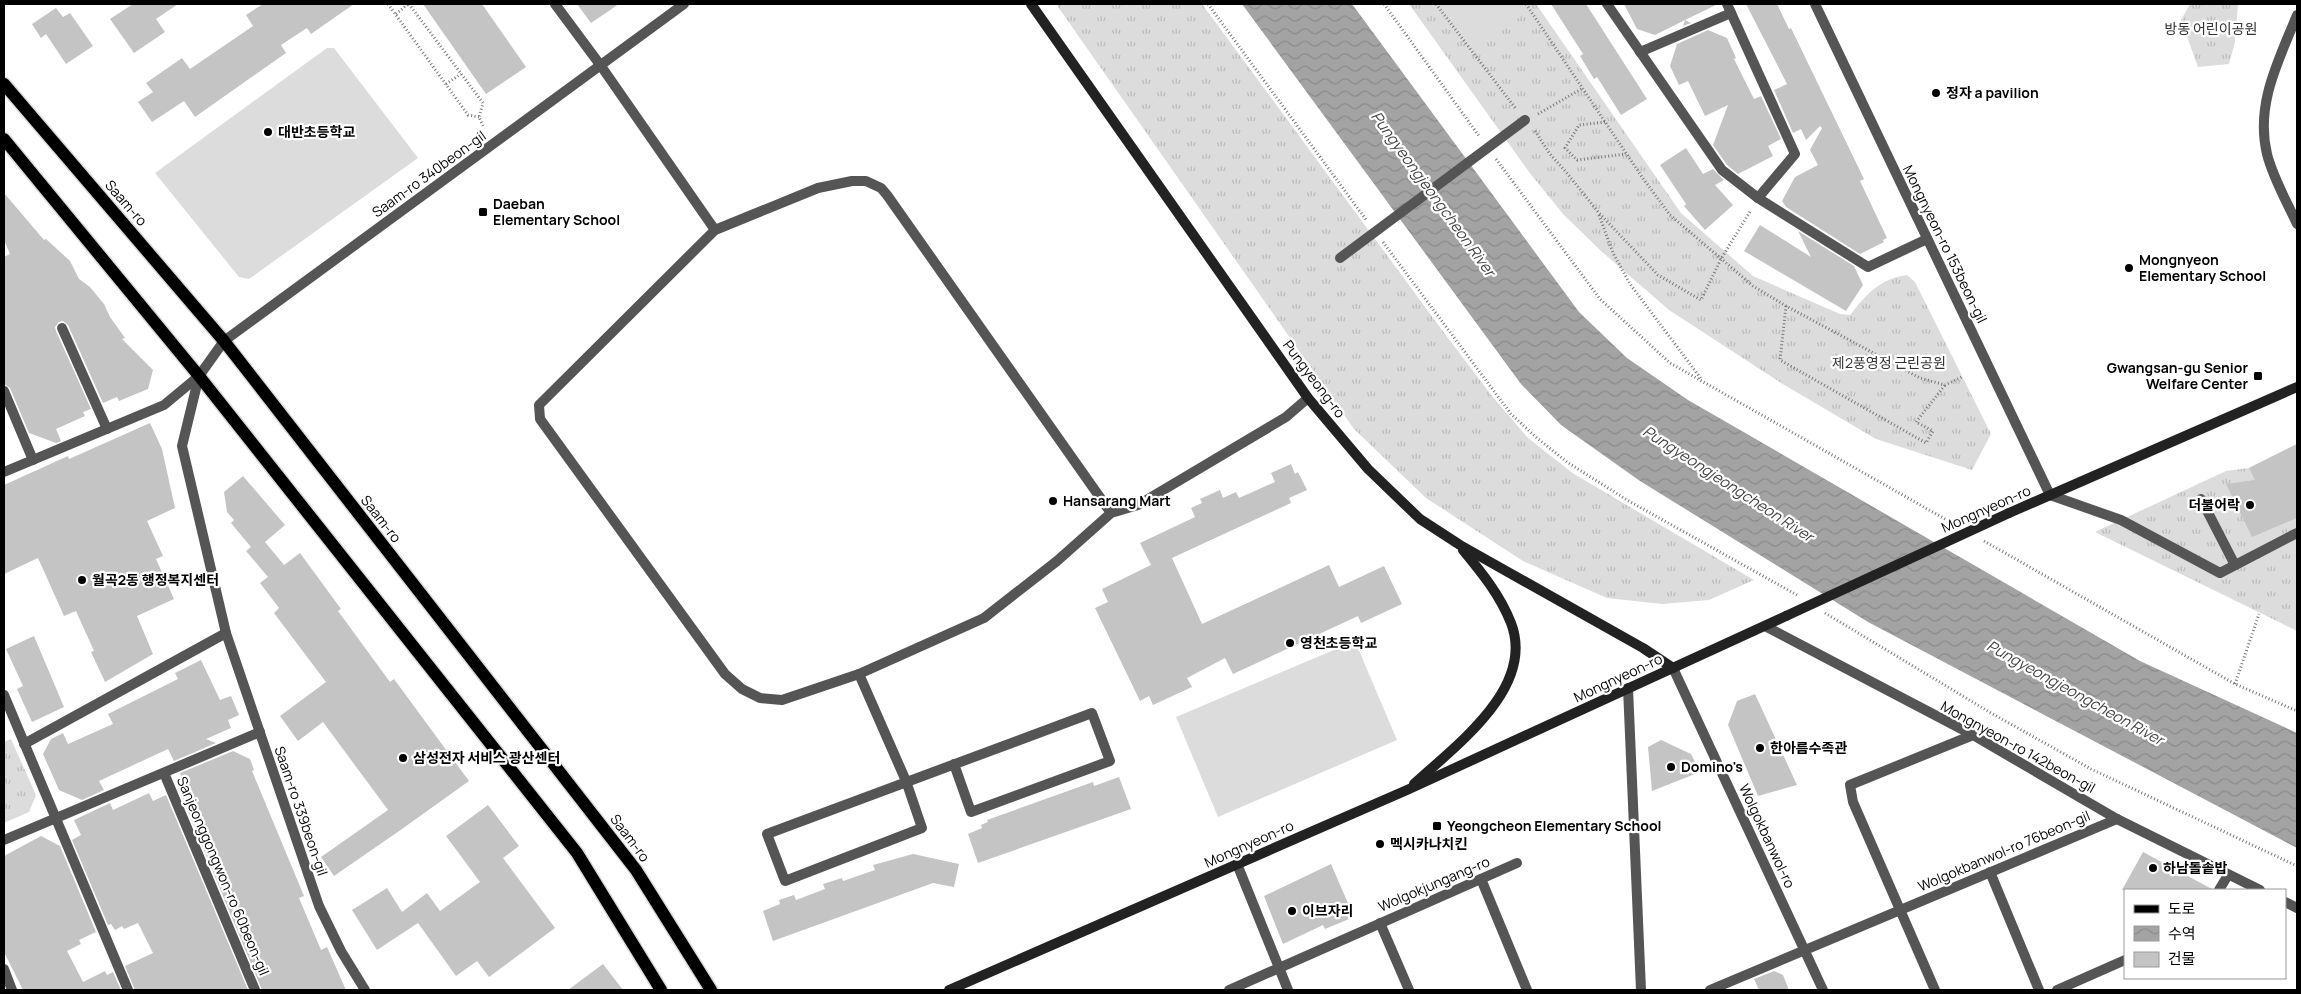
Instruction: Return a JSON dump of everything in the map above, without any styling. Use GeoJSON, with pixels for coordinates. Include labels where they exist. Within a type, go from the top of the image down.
{"type":"FeatureCollection","features":[{"type":"Feature","properties":{"kind":"main road","name":"Pungyeong-ro"},"geometry":{"type":"LineString","coordinates":[[1031,4],[1308,398],[1368,469],[1420,518],[1460,545],[1643,648],[1674,668]]}},
{"type":"Feature","properties":{"kind":"main road","name":"Saam-ro"},"geometry":{"type":"LineString","coordinates":[[4,84],[224,341],[636,870],[711,989]]}},
{"type":"Feature","properties":{"kind":"main road"},"geometry":{"type":"LineString","coordinates":[[4,139],[199,376],[577,853],[661,990]]}},
{"type":"Feature","properties":{"kind":"main road","name":"Mongnyeon-ro"},"geometry":{"type":"LineString","coordinates":[[949,990],[1408,790],[2010,512],[2297,387]]}},
{"type":"Feature","properties":{"kind":"main road"},"geometry":{"type":"LineString","coordinates":[[1408,790],[1495,706],[1512,673],[1516,646],[1512,625],[1493,586],[1460,545]]}},
{"type":"Feature","properties":{"kind":"street"},"geometry":{"type":"LineString","coordinates":[[555,4],[601,66],[715,230]]}},
{"type":"Feature","properties":{"kind":"street","name":"Saam-ro 340beon-gil"},"geometry":{"type":"LineString","coordinates":[[199,376],[224,341],[684,4]]}},
{"type":"Feature","properties":{"kind":"street"},"geometry":{"type":"LineString","coordinates":[[1607,4],[1722,170],[1758,198],[1868,267],[1927,238]]}},
{"type":"Feature","properties":{"kind":"street","name":"Mongnyeon-ro 153beon-gil"},"geometry":{"type":"LineString","coordinates":[[1815,4],[2050,495]]}},
{"type":"Feature","properties":{"kind":"street"},"geometry":{"type":"LineString","coordinates":[[1640,52],[1729,8],[1795,154],[1758,198]]}},
{"type":"Feature","properties":{"kind":"street"},"geometry":{"type":"LineString","coordinates":[[2297,15],[2270,81],[2265,98],[2264,115],[2267,154],[2297,224]]}},
{"type":"Feature","properties":{"kind":"street"},"geometry":{"type":"LineString","coordinates":[[1340,258],[1525,120]]}},
{"type":"Feature","properties":{"kind":"street"},"geometry":{"type":"LineString","coordinates":[[1111,513],[901,214],[881,188],[866,182],[852,181],[818,188],[715,230],[539,405],[540,419],[725,674],[742,689],[760,698],[782,700],[859,674],[984,618],[1050,567],[1111,513],[1138,505],[1286,417],[1308,398]]}},
{"type":"Feature","properties":{"kind":"street"},"geometry":{"type":"LineString","coordinates":[[62,328],[107,429]]}},
{"type":"Feature","properties":{"kind":"street"},"geometry":{"type":"LineString","coordinates":[[4,472],[164,405],[199,376]]}},
{"type":"Feature","properties":{"kind":"street","name":"Saam-ro 339beon-gil"},"geometry":{"type":"LineString","coordinates":[[199,376],[182,446],[226,633],[318,906],[341,951],[365,990]]}},
{"type":"Feature","properties":{"kind":"street"},"geometry":{"type":"LineString","coordinates":[[4,391],[33,460]]}},
{"type":"Feature","properties":{"kind":"street"},"geometry":{"type":"LineString","coordinates":[[2050,495],[2121,520],[2220,573],[2297,532]]}},
{"type":"Feature","properties":{"kind":"street"},"geometry":{"type":"LineString","coordinates":[[2201,500],[2235,565]]}},
{"type":"Feature","properties":{"kind":"street","name":"Mongnyeon-ro 142beon-gil"},"geometry":{"type":"LineString","coordinates":[[1765,626],[1973,736],[2117,819],[2258,889]]}},
{"type":"Feature","properties":{"kind":"street"},"geometry":{"type":"LineString","coordinates":[[24,744],[226,633]]}},
{"type":"Feature","properties":{"kind":"street","name":"Wolgokbanwol-ro"},"geometry":{"type":"LineString","coordinates":[[1674,668],[1823,990]]}},
{"type":"Feature","properties":{"kind":"street"},"geometry":{"type":"LineString","coordinates":[[859,674],[906,781],[922,828],[785,881],[767,834],[906,781],[1092,714],[1110,761],[971,812],[954,764]]}},
{"type":"Feature","properties":{"kind":"street"},"geometry":{"type":"LineString","coordinates":[[1628,688],[1641,990]]}},
{"type":"Feature","properties":{"kind":"street"},"geometry":{"type":"LineString","coordinates":[[4,695],[128,990]]}},
{"type":"Feature","properties":{"kind":"street"},"geometry":{"type":"LineString","coordinates":[[4,840],[260,732]]}},
{"type":"Feature","properties":{"kind":"street"},"geometry":{"type":"LineString","coordinates":[[1935,990],[1853,802],[1850,785],[1973,736]]}},
{"type":"Feature","properties":{"kind":"street","name":"Sanjeonggongwon-ro 60beon-gil"},"geometry":{"type":"LineString","coordinates":[[164,773],[255,990]]}},
{"type":"Feature","properties":{"kind":"street","name":"Wolgokbanwol-ro 76beon-gil"},"geometry":{"type":"LineString","coordinates":[[1710,990],[2117,819]]}},
{"type":"Feature","properties":{"kind":"street","name":"Wolgokjungang-ro"},"geometry":{"type":"LineString","coordinates":[[1229,990],[1517,863]]}},
{"type":"Feature","properties":{"kind":"street"},"geometry":{"type":"LineString","coordinates":[[1237,864],[1288,990]]}},
{"type":"Feature","properties":{"kind":"street"},"geometry":{"type":"LineString","coordinates":[[1990,872],[2039,990]]}},
{"type":"Feature","properties":{"kind":"street"},"geometry":{"type":"LineString","coordinates":[[2220,889],[2228,875]]}},
{"type":"Feature","properties":{"kind":"street"},"geometry":{"type":"LineString","coordinates":[[1481,879],[1527,990]]}},
{"type":"Feature","properties":{"kind":"street"},"geometry":{"type":"LineString","coordinates":[[1380,923],[1408,990]]}},
{"type":"Feature","properties":{"kind":"street"},"geometry":{"type":"LineString","coordinates":[[2057,990],[2124,960]]}},
{"type":"Feature","properties":{"kind":"street"},"geometry":{"type":"LineString","coordinates":[[4,969],[12,990]]}},
{"type":"Feature","properties":{"kind":"path"},"geometry":{"type":"LineString","coordinates":[[388,4],[468,115],[479,117]]}},
{"type":"Feature","properties":{"kind":"path"},"geometry":{"type":"LineString","coordinates":[[396,14],[408,4],[483,103],[479,117],[484,128]]}},
{"type":"Feature","properties":{"kind":"path"},"geometry":{"type":"LineString","coordinates":[[1208,4],[1372,227]]}},
{"type":"Feature","properties":{"kind":"path"},"geometry":{"type":"LineString","coordinates":[[1384,4],[1483,141]]}},
{"type":"Feature","properties":{"kind":"path"},"geometry":{"type":"LineString","coordinates":[[1526,4],[1626,154],[1670,216],[1753,286],[1786,306],[1920,378],[1945,385]]}},
{"type":"Feature","properties":{"kind":"path"},"geometry":{"type":"LineString","coordinates":[[446,84],[461,74]]}},
{"type":"Feature","properties":{"kind":"path"},"geometry":{"type":"LineString","coordinates":[[1525,120],[1583,88]]}},
{"type":"Feature","properties":{"kind":"path"},"geometry":{"type":"LineString","coordinates":[[1605,122],[1579,125],[1565,148],[1577,160],[1626,154]]}},
{"type":"Feature","properties":{"kind":"path"},"geometry":{"type":"LineString","coordinates":[[1495,157],[1600,300],[1670,363],[1955,524]]}},
{"type":"Feature","properties":{"kind":"path"},"geometry":{"type":"LineString","coordinates":[[1704,383],[1630,284],[1613,253],[1599,214],[1658,275],[1701,300],[1721,259],[1758,198]]}},
{"type":"Feature","properties":{"kind":"path"},"geometry":{"type":"LineString","coordinates":[[1378,235],[1511,414],[1537,438],[1567,462],[1627,500],[1805,600]]}},
{"type":"Feature","properties":{"kind":"path"},"geometry":{"type":"LineString","coordinates":[[1786,306],[1780,360],[1926,443],[1933,431],[1916,422],[1945,385],[1962,377]]}},
{"type":"Feature","properties":{"kind":"path"},"geometry":{"type":"LineString","coordinates":[[1981,539],[2235,684],[2297,711]]}},
{"type":"Feature","properties":{"kind":"path"},"geometry":{"type":"LineString","coordinates":[[1822,611],[1991,713],[2091,769],[2297,866]]}},
{"type":"Feature","properties":{"kind":"path"},"geometry":{"type":"LineString","coordinates":[[2235,684],[2259,614]]}},
{"type":"Feature","properties":{"kind":"green space"},"geometry":{"type":"Polygon","coordinates":[[[1056,4],[1202,4],[1442,330],[1492,396],[1528,438],[1574,474],[1754,580],[1709,600],[1662,604],[1607,598],[1523,561],[1426,498],[1354,429],[1056,4]]]}},
{"type":"Feature","properties":{"kind":"green space","name":"제2풍영정 근린공원"},"geometry":{"type":"Polygon","coordinates":[[[1409,4],[1536,4],[1681,213],[1753,276],[1840,314],[1850,315],[1862,300],[1881,284],[1907,275],[1915,282],[1991,434],[1972,470],[1876,439],[1781,383],[1669,310],[1601,251],[1563,214],[1529,172],[1409,4]]]}},
{"type":"Feature","properties":{"kind":"green space"},"geometry":{"type":"Polygon","coordinates":[[[1436,4],[1523,4],[1528,11],[1471,51],[1436,4]]]}},
{"type":"Feature","properties":{"kind":"green space","name":"방동 어린이공원"},"geometry":{"type":"Polygon","coordinates":[[[2190,4],[2238,4],[2235,42],[2229,64],[2198,67],[2181,20],[2190,4]]]}},
{"type":"Feature","properties":{"kind":"green space"},"geometry":{"type":"Polygon","coordinates":[[[327,48],[334,48],[418,158],[249,279],[239,277],[155,173],[327,48]]]}},
{"type":"Feature","properties":{"kind":"green space"},"geometry":{"type":"Polygon","coordinates":[[[2297,444],[2297,631],[2095,532],[2226,471],[2249,468],[2297,444]]]}},
{"type":"Feature","properties":{"kind":"green space"},"geometry":{"type":"Polygon","coordinates":[[[1355,641],[1397,740],[1218,817],[1176,717],[1355,641]]]}},
{"type":"Feature","properties":{"kind":"green space"},"geometry":{"type":"Polygon","coordinates":[[[11,739],[36,795],[29,812],[4,823],[4,742],[11,739]]]}},
{"type":"Feature","properties":{"kind":"water","name":"Pungyeongjeongcheon River"},"geometry":{"type":"Polygon","coordinates":[[[1242,4],[1352,4],[1579,312],[1627,358],[1688,400],[2140,661],[2297,733],[2297,848],[1868,622],[1640,481],[1561,425],[1521,384],[1242,4]]]}},
{"type":"Feature","properties":{"kind":"building"},"geometry":{"type":"Polygon","coordinates":[[[133,4],[178,4],[156,19],[165,32],[134,53],[110,19],[133,4]]]}},
{"type":"Feature","properties":{"kind":"building"},"geometry":{"type":"Polygon","coordinates":[[[263,4],[354,4],[311,34],[307,28],[281,45],[286,53],[195,117],[184,101],[152,122],[138,102],[153,92],[146,83],[182,58],[190,69],[253,26],[246,15],[263,4]]]}},
{"type":"Feature","properties":{"kind":"building"},"geometry":{"type":"Polygon","coordinates":[[[423,4],[482,4],[526,67],[486,94],[423,4]]]}},
{"type":"Feature","properties":{"kind":"building"},"geometry":{"type":"Polygon","coordinates":[[[577,4],[619,4],[591,23],[577,4]]]}},
{"type":"Feature","properties":{"kind":"building"},"geometry":{"type":"Polygon","coordinates":[[[1551,4],[1586,4],[1647,99],[1621,115],[1597,77],[1594,79],[1580,56],[1583,54],[1551,4]]]}},
{"type":"Feature","properties":{"kind":"building"},"geometry":{"type":"Polygon","coordinates":[[[1624,4],[1718,4],[1655,35],[1637,29],[1624,4]]]}},
{"type":"Feature","properties":{"kind":"building"},"geometry":{"type":"Polygon","coordinates":[[[1746,4],[1777,4],[1789,29],[1791,28],[1864,179],[1860,181],[1887,238],[1883,240],[1884,242],[1860,254],[1786,207],[1782,201],[1795,177],[1818,165],[1810,150],[1822,128],[1820,126],[1806,140],[1801,129],[1793,133],[1774,90],[1787,84],[1746,4]]]}},
{"type":"Feature","properties":{"kind":"building"},"geometry":{"type":"Polygon","coordinates":[[[56,8],[63,17],[70,13],[93,46],[66,64],[46,34],[41,38],[32,24],[56,8]]]}},
{"type":"Feature","properties":{"kind":"building"},"geometry":{"type":"Polygon","coordinates":[[[1685,20],[1691,23],[1683,26],[1685,20]]]}},
{"type":"Feature","properties":{"kind":"building"},"geometry":{"type":"Polygon","coordinates":[[[1708,30],[1727,38],[1736,58],[1734,59],[1754,99],[1761,96],[1781,139],[1768,146],[1773,156],[1738,174],[1727,165],[1713,145],[1728,105],[1705,116],[1688,81],[1679,85],[1670,66],[1677,44],[1708,30]]]}},
{"type":"Feature","properties":{"kind":"building"},"geometry":{"type":"Polygon","coordinates":[[[1686,148],[1703,174],[1713,169],[1724,180],[1715,185],[1733,205],[1705,230],[1684,206],[1686,204],[1660,165],[1686,148]]]}},
{"type":"Feature","properties":{"kind":"building"},"geometry":{"type":"Polygon","coordinates":[[[4,193],[44,240],[46,239],[70,261],[79,279],[90,287],[104,304],[110,317],[125,338],[122,339],[153,370],[148,389],[119,401],[117,397],[103,403],[68,325],[63,321],[59,322],[55,327],[56,331],[91,409],[83,412],[85,416],[56,429],[61,441],[56,443],[29,433],[10,388],[4,384],[4,257],[10,254],[4,240],[4,193]]]}},
{"type":"Feature","properties":{"kind":"building"},"geometry":{"type":"Polygon","coordinates":[[[1760,225],[1811,257],[1798,231],[1854,266],[1863,285],[1846,311],[1744,251],[1760,225]]]}},
{"type":"Feature","properties":{"kind":"building"},"geometry":{"type":"Polygon","coordinates":[[[150,423],[162,449],[175,508],[147,521],[163,556],[156,559],[174,599],[137,616],[153,654],[105,682],[91,652],[94,651],[76,611],[64,616],[38,558],[4,574],[4,485],[68,456],[69,459],[150,423]]]}},
{"type":"Feature","properties":{"kind":"building"},"geometry":{"type":"Polygon","coordinates":[[[2297,444],[2297,518],[2252,537],[2226,484],[2255,480],[2249,468],[2297,444]]]}},
{"type":"Feature","properties":{"kind":"building"},"geometry":{"type":"Polygon","coordinates":[[[1291,464],[1295,474],[1298,472],[1307,490],[1289,498],[1291,503],[1172,558],[1202,624],[1329,565],[1339,587],[1384,566],[1402,604],[1361,623],[1358,616],[1233,674],[1225,658],[1187,678],[1192,687],[1153,705],[1149,696],[1140,701],[1095,608],[1108,602],[1102,589],[1151,565],[1140,543],[1195,517],[1191,508],[1202,503],[1200,499],[1220,490],[1223,498],[1236,492],[1239,498],[1275,482],[1271,473],[1291,464]]]}},
{"type":"Feature","properties":{"kind":"building"},"geometry":{"type":"Polygon","coordinates":[[[243,476],[285,525],[265,542],[284,565],[300,553],[341,609],[338,611],[390,682],[394,679],[469,781],[334,876],[321,857],[388,810],[323,722],[298,741],[280,716],[326,682],[274,613],[279,608],[260,583],[268,577],[246,551],[251,547],[231,523],[234,520],[227,512],[224,492],[243,476]]]}},
{"type":"Feature","properties":{"kind":"building"},"geometry":{"type":"Polygon","coordinates":[[[34,636],[64,707],[32,722],[17,689],[23,686],[6,649],[34,636]]]}},
{"type":"Feature","properties":{"kind":"building"},"geometry":{"type":"Polygon","coordinates":[[[201,660],[220,700],[231,696],[239,715],[228,720],[231,728],[206,739],[216,743],[174,761],[168,749],[99,781],[104,790],[82,800],[59,790],[43,754],[51,739],[63,733],[68,744],[113,724],[108,714],[178,679],[175,673],[201,660]]]}},
{"type":"Feature","properties":{"kind":"building"},"geometry":{"type":"Polygon","coordinates":[[[1755,694],[1797,785],[1758,796],[1728,725],[1737,701],[1755,694]]]}},
{"type":"Feature","properties":{"kind":"building"},"geometry":{"type":"Polygon","coordinates":[[[1661,740],[1691,754],[1700,772],[1652,791],[1648,747],[1661,740]]]}},
{"type":"Feature","properties":{"kind":"building"},"geometry":{"type":"Polygon","coordinates":[[[233,751],[250,759],[254,770],[252,771],[304,896],[299,898],[321,950],[327,947],[346,990],[262,990],[179,790],[181,789],[179,783],[183,781],[180,773],[233,751]]]}},
{"type":"Feature","properties":{"kind":"building"},"geometry":{"type":"Polygon","coordinates":[[[1119,777],[1131,809],[978,863],[968,834],[982,828],[981,825],[988,822],[987,820],[1093,782],[1094,786],[1119,777]]]}},
{"type":"Feature","properties":{"kind":"building"},"geometry":{"type":"Polygon","coordinates":[[[149,793],[153,801],[166,795],[248,990],[135,990],[125,966],[153,953],[138,923],[124,929],[122,926],[115,930],[111,924],[108,925],[72,840],[81,835],[74,820],[110,803],[113,810],[149,793]]]}},
{"type":"Feature","properties":{"kind":"building"},"geometry":{"type":"Polygon","coordinates":[[[488,805],[519,846],[503,858],[555,928],[489,977],[477,961],[456,976],[418,923],[377,950],[352,910],[387,888],[402,912],[427,893],[440,911],[480,882],[446,836],[488,805]]]}},
{"type":"Feature","properties":{"kind":"building"},"geometry":{"type":"Polygon","coordinates":[[[41,836],[60,846],[96,932],[79,940],[81,944],[67,951],[83,982],[105,971],[107,975],[113,972],[121,990],[23,990],[4,952],[4,856],[41,836]]]}},
{"type":"Feature","properties":{"kind":"building","name":"하남돌솥밥"},"geometry":{"type":"Polygon","coordinates":[[[2143,852],[2212,889],[2124,889],[2122,890],[2143,852]]]}},
{"type":"Feature","properties":{"kind":"building"},"geometry":{"type":"Polygon","coordinates":[[[913,854],[959,864],[954,887],[933,883],[773,941],[763,911],[780,904],[779,900],[794,895],[796,900],[825,889],[823,884],[842,878],[843,881],[875,870],[873,865],[913,854]]]}},
{"type":"Feature","properties":{"kind":"building"},"geometry":{"type":"Polygon","coordinates":[[[1331,864],[1354,917],[1325,929],[1323,925],[1283,944],[1264,896],[1331,864]]]}},
{"type":"Feature","properties":{"kind":"building"},"geometry":{"type":"Polygon","coordinates":[[[603,964],[623,990],[568,990],[603,964]]]}},
{"type":"Feature","properties":{"kind":"building"},"geometry":{"type":"Polygon","coordinates":[[[1774,971],[1783,975],[1789,990],[1759,990],[1754,979],[1774,971]]]}},
{"type":"Feature","properties":{"kind":"place","name":"정자 a pavilion"},"geometry":{"type":"Point","coordinates":[1936,93]}},
{"type":"Feature","properties":{"kind":"place","name":"대반초등학교"},"geometry":{"type":"Point","coordinates":[268,132]}},
{"type":"Feature","properties":{"kind":"place","name":"Daeban Elementary School"},"geometry":{"type":"Point","coordinates":[483,212]}},
{"type":"Feature","properties":{"kind":"place","name":"Mongnyeon Elementary School"},"geometry":{"type":"Point","coordinates":[2129,268]}},
{"type":"Feature","properties":{"kind":"place","name":"Gwangsan-gu Senior Welfare Center"},"geometry":{"type":"Point","coordinates":[2258,376]}},
{"type":"Feature","properties":{"kind":"place","name":"Hansarang Mart"},"geometry":{"type":"Point","coordinates":[1053,501]}},
{"type":"Feature","properties":{"kind":"place","name":"더불어락"},"geometry":{"type":"Point","coordinates":[2250,505]}},
{"type":"Feature","properties":{"kind":"place","name":"월곡2동 행정복지센터"},"geometry":{"type":"Point","coordinates":[82,580]}},
{"type":"Feature","properties":{"kind":"place","name":"영천초등학교"},"geometry":{"type":"Point","coordinates":[1290,643]}},
{"type":"Feature","properties":{"kind":"place","name":"한아름수족관"},"geometry":{"type":"Point","coordinates":[1760,748]}},
{"type":"Feature","properties":{"kind":"place","name":"삼성전자 서비스 광산센터"},"geometry":{"type":"Point","coordinates":[403,758]}},
{"type":"Feature","properties":{"kind":"place","name":"Domino's"},"geometry":{"type":"Point","coordinates":[1671,767]}},
{"type":"Feature","properties":{"kind":"place","name":"Yeongcheon Elementary School"},"geometry":{"type":"Point","coordinates":[1437,826]}},
{"type":"Feature","properties":{"kind":"place","name":"멕시카나치킨"},"geometry":{"type":"Point","coordinates":[1380,844]}},
{"type":"Feature","properties":{"kind":"place","name":"하남돌솥밥"},"geometry":{"type":"Point","coordinates":[2153,868]}},
{"type":"Feature","properties":{"kind":"place","name":"이브자리"},"geometry":{"type":"Point","coordinates":[1292,911]}}]}
